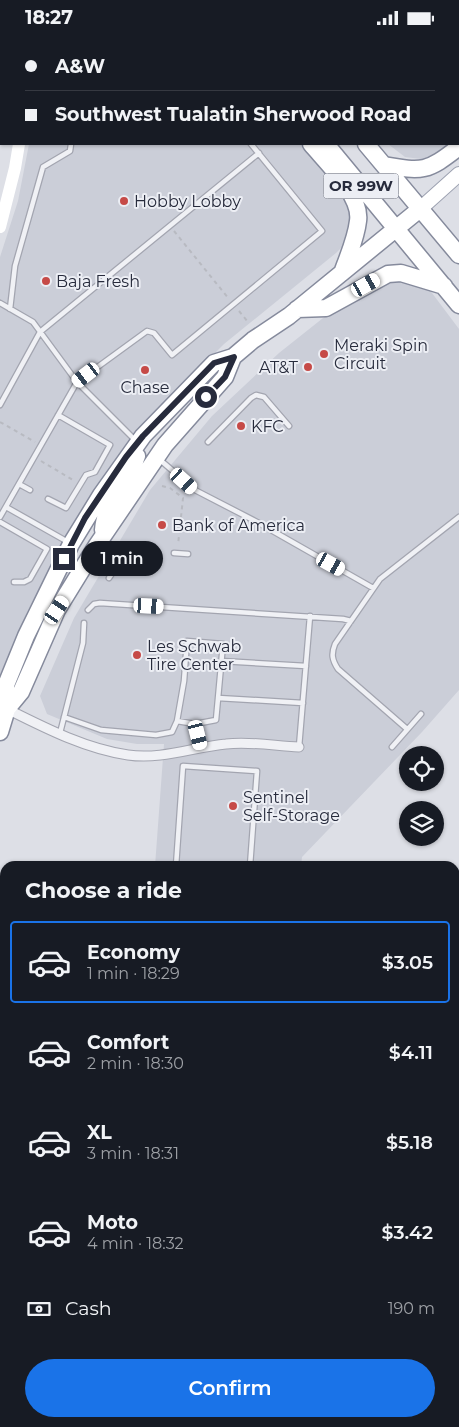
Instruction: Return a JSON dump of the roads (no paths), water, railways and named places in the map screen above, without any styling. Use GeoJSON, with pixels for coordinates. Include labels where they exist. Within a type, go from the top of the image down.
{"type":"FeatureCollection","features":[{"type":"Feature","properties":{"kind":"highway"},"geometry":{"type":"LineString","coordinates":[[312,145],[349,191],[357,205],[359,220],[342,273]]}},
{"type":"Feature","properties":{"kind":"highway","name":"OR 99W"},"geometry":{"type":"LineString","coordinates":[[327,145],[459,305]]}},
{"type":"Feature","properties":{"kind":"highway","name":"OR 99W"},"geometry":{"type":"LineString","coordinates":[[367,145],[459,255]]}},
{"type":"Feature","properties":{"kind":"highway"},"geometry":{"type":"LineString","coordinates":[[384,165],[417,170],[434,165],[459,147]]}},
{"type":"Feature","properties":{"kind":"highway"},"geometry":{"type":"LineString","coordinates":[[4,708],[20,692],[57,610],[156,457],[169,439],[225,377],[234,357],[253,340],[298,309],[420,209]]}},
{"type":"Feature","properties":{"kind":"highway"},"geometry":{"type":"LineString","coordinates":[[298,309],[326,308],[388,274],[401,273],[444,286]]}},
{"type":"Feature","properties":{"kind":"highway"},"geometry":{"type":"LineString","coordinates":[[0,732],[6,685],[26,636],[71,544],[95,503],[138,443],[214,363],[234,357]]}},
{"type":"Feature","properties":{"kind":"highway"},"geometry":{"type":"LineString","coordinates":[[103,538],[104,522],[119,488],[134,466],[138,443]]}},
{"type":"Feature","properties":{"kind":"main road"},"geometry":{"type":"LineString","coordinates":[[420,209],[459,173]]}},
{"type":"Feature","properties":{"kind":"street"},"geometry":{"type":"LineString","coordinates":[[0,227],[4,194],[19,145]]}},
{"type":"Feature","properties":{"kind":"street"},"geometry":{"type":"LineString","coordinates":[[4,708],[94,747],[129,755],[177,753],[229,743],[299,747]]}},
{"type":"Feature","properties":{"kind":"lane"},"geometry":{"type":"LineString","coordinates":[[10,309],[15,266],[43,167],[70,151],[71,145]]}},
{"type":"Feature","properties":{"kind":"lane"},"geometry":{"type":"LineString","coordinates":[[0,517],[77,382],[147,331],[154,333],[172,355],[322,231],[252,145]]}},
{"type":"Feature","properties":{"kind":"lane"},"geometry":{"type":"LineString","coordinates":[[0,405],[40,332],[259,153]]}},
{"type":"Feature","properties":{"kind":"lane"},"geometry":{"type":"LineString","coordinates":[[0,303],[33,322],[77,382],[138,443]]}},
{"type":"Feature","properties":{"kind":"lane"},"geometry":{"type":"LineString","coordinates":[[208,442],[251,397],[256,395],[264,397],[289,426]]}},
{"type":"Feature","properties":{"kind":"lane"},"geometry":{"type":"LineString","coordinates":[[48,499],[66,509],[86,475],[95,472],[110,445],[58,415]]}},
{"type":"Feature","properties":{"kind":"lane"},"geometry":{"type":"LineString","coordinates":[[156,457],[195,490],[257,522],[373,588]]}},
{"type":"Feature","properties":{"kind":"lane"},"geometry":{"type":"LineString","coordinates":[[19,485],[30,490]]}},
{"type":"Feature","properties":{"kind":"lane"},"geometry":{"type":"LineString","coordinates":[[6,507],[71,544]]}},
{"type":"Feature","properties":{"kind":"lane"},"geometry":{"type":"LineString","coordinates":[[407,729],[338,669],[332,653],[335,644],[380,579],[459,517]]}},
{"type":"Feature","properties":{"kind":"lane"},"geometry":{"type":"LineString","coordinates":[[0,522],[47,549],[30,579],[24,582],[14,582]]}},
{"type":"Feature","properties":{"kind":"lane"},"geometry":{"type":"LineString","coordinates":[[109,578],[128,549],[152,551]]}},
{"type":"Feature","properties":{"kind":"lane"},"geometry":{"type":"LineString","coordinates":[[175,553],[188,554]]}},
{"type":"Feature","properties":{"kind":"lane"},"geometry":{"type":"LineString","coordinates":[[88,610],[94,604],[100,603],[310,616],[351,621]]}},
{"type":"Feature","properties":{"kind":"lane"},"geometry":{"type":"LineString","coordinates":[[299,747],[310,616]]}},
{"type":"Feature","properties":{"kind":"lane"},"geometry":{"type":"LineString","coordinates":[[60,733],[83,643],[84,623]]}},
{"type":"Feature","properties":{"kind":"lane"},"geometry":{"type":"LineString","coordinates":[[64,717],[101,730],[156,735],[172,732],[177,721],[184,681],[187,641],[222,644],[216,719],[196,724],[177,721]]}},
{"type":"Feature","properties":{"kind":"lane"},"geometry":{"type":"LineString","coordinates":[[221,661],[306,666]]}},
{"type":"Feature","properties":{"kind":"lane"},"geometry":{"type":"LineString","coordinates":[[218,698],[302,703]]}},
{"type":"Feature","properties":{"kind":"lane"},"geometry":{"type":"LineString","coordinates":[[392,747],[421,714]]}},
{"type":"Feature","properties":{"kind":"lane"},"geometry":{"type":"LineString","coordinates":[[196,724],[202,747]]}},
{"type":"Feature","properties":{"kind":"lane"},"geometry":{"type":"LineString","coordinates":[[176,861],[183,766],[257,771],[250,861]]}},
{"type":"Feature","properties":{"kind":"place","name":"Hobby Lobby"},"geometry":{"type":"Point","coordinates":[124,201]}},
{"type":"Feature","properties":{"kind":"place","name":"Baja Fresh"},"geometry":{"type":"Point","coordinates":[46,281]}},
{"type":"Feature","properties":{"kind":"place","name":"Meraki Spin Circuit"},"geometry":{"type":"Point","coordinates":[324,354]}},
{"type":"Feature","properties":{"kind":"place","name":"AT&T"},"geometry":{"type":"Point","coordinates":[308,367]}},
{"type":"Feature","properties":{"kind":"place","name":"Chase"},"geometry":{"type":"Point","coordinates":[145,370]}},
{"type":"Feature","properties":{"kind":"place","name":"KFC"},"geometry":{"type":"Point","coordinates":[241,426]}},
{"type":"Feature","properties":{"kind":"place","name":"Bank of America"},"geometry":{"type":"Point","coordinates":[162,525]}},
{"type":"Feature","properties":{"kind":"place","name":"Les Schwab Tire Center"},"geometry":{"type":"Point","coordinates":[137,655]}},
{"type":"Feature","properties":{"kind":"place","name":"Sentinel Self-Storage"},"geometry":{"type":"Point","coordinates":[233,806]}}]}
